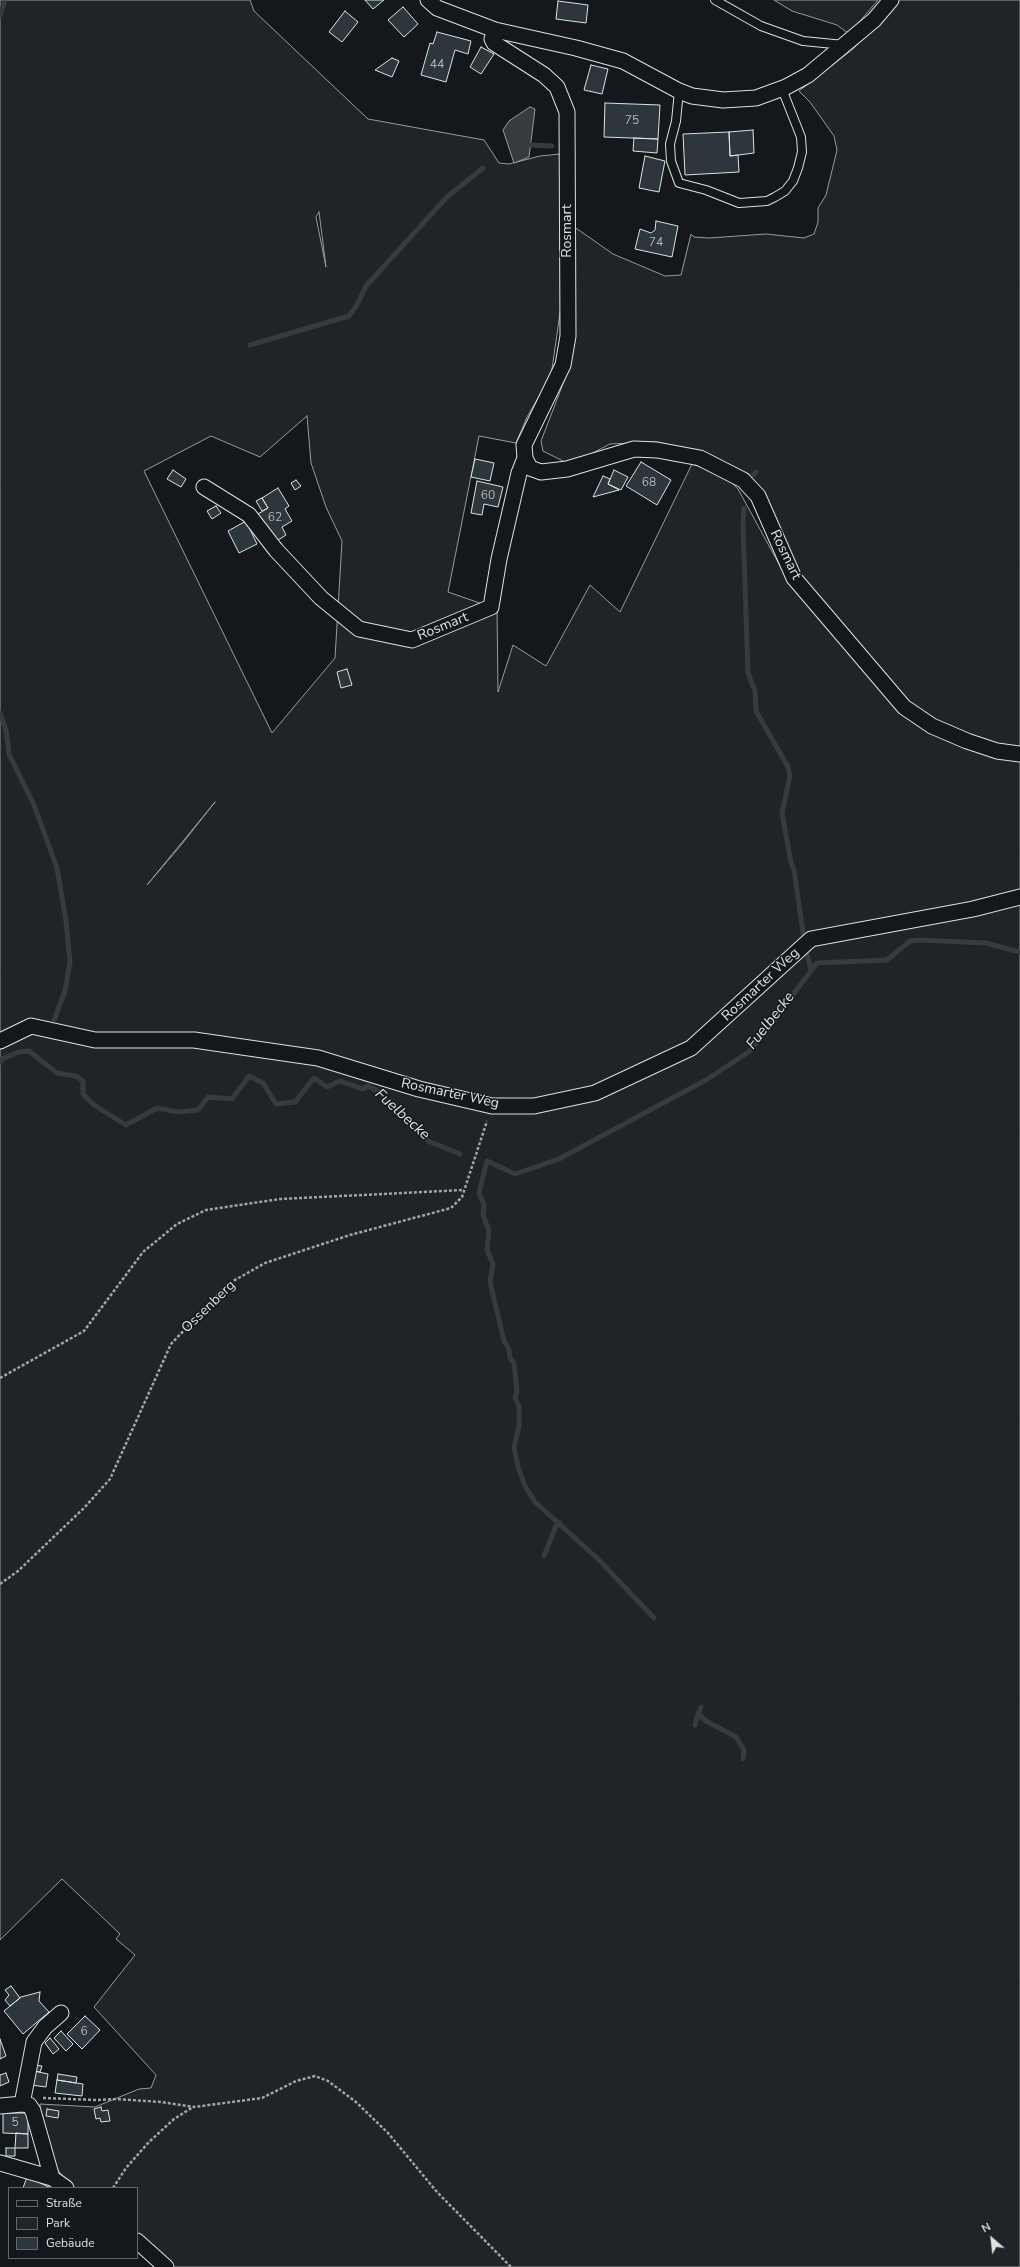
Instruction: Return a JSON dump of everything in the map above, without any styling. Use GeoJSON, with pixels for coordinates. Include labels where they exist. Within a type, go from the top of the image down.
{"type":"FeatureCollection","features":[{"type":"Feature","properties":{"kind":"street"},"geometry":{"type":"LineString","coordinates":[[428,0],[437,8],[495,30],[576,48],[623,61],[679,91],[692,96],[723,100],[756,98],[782,89],[808,75],[846,45],[874,20],[891,0]]}},
{"type":"Feature","properties":{"kind":"street","name":"Rosmart"},"geometry":{"type":"LineString","coordinates":[[495,30],[492,39],[494,43],[544,75],[557,87],[567,112],[568,336],[563,364],[524,446],[525,458],[530,468],[541,472],[567,469],[634,449],[657,450],[700,458],[743,480],[758,496],[794,578],[904,707],[932,726],[967,741],[998,751],[1020,754]]}},
{"type":"Feature","properties":{"kind":"street","name":"Rosmart"},"geometry":{"type":"LineString","coordinates":[[204,487],[249,515],[276,550],[316,592],[359,629],[412,640],[491,607],[502,545],[519,473],[525,458]]}},
{"type":"Feature","properties":{"kind":"street","name":"Rosmarter Weg"},"geometry":{"type":"LineString","coordinates":[[0,1041],[31,1026],[95,1040],[194,1040],[318,1058],[419,1089],[492,1106],[534,1106],[595,1093],[691,1048],[811,939],[973,909],[1020,897]]}},
{"type":"Feature","properties":{"kind":"street"},"geometry":{"type":"LineString","coordinates":[[23,2099],[34,2042],[45,2027],[60,2013]]}},
{"type":"Feature","properties":{"kind":"street"},"geometry":{"type":"LineString","coordinates":[[0,2106],[23,2099]]}},
{"type":"Feature","properties":{"kind":"street"},"geometry":{"type":"LineString","coordinates":[[23,2099],[34,2111],[52,2178]]}},
{"type":"Feature","properties":{"kind":"street"},"geometry":{"type":"LineString","coordinates":[[0,2163],[52,2178],[65,2187]]}},
{"type":"Feature","properties":{"kind":"street"},"geometry":{"type":"LineString","coordinates":[[138,2242],[166,2267]]}},
{"type":"Feature","properties":{"kind":"lane"},"geometry":{"type":"LineString","coordinates":[[715,0],[761,26],[802,41],[846,45]]}},
{"type":"Feature","properties":{"kind":"lane"},"geometry":{"type":"LineString","coordinates":[[679,91],[676,121],[670,144],[671,160],[679,183],[706,190],[739,203],[767,200],[775,197],[784,191],[793,181],[798,168],[802,152],[801,137],[782,89]]}},
{"type":"Feature","properties":{"kind":"path","name":"Ossenberg"},"geometry":{"type":"LineString","coordinates":[[0,1584],[18,1571],[85,1507],[110,1479],[171,1344],[228,1284],[265,1263],[350,1235],[451,1208],[462,1197],[492,1106]]}},
{"type":"Feature","properties":{"kind":"path"},"geometry":{"type":"LineString","coordinates":[[0,1378],[84,1331],[143,1252],[177,1224],[206,1210],[280,1199],[464,1190]]}},
{"type":"Feature","properties":{"kind":"path"},"geometry":{"type":"LineString","coordinates":[[23,2099],[116,2099],[161,2102],[194,2107],[262,2098],[296,2081],[314,2076],[328,2081],[356,2102],[388,2133],[437,2192],[511,2267]]}},
{"type":"Feature","properties":{"kind":"path"},"geometry":{"type":"LineString","coordinates":[[114,2187],[126,2168],[149,2142],[174,2119],[194,2107]]}},
{"type":"Feature","properties":{"kind":"green space"},"geometry":{"type":"Polygon","coordinates":[[[0,0],[250,0],[254,11],[368,119],[484,140],[499,163],[509,164],[540,156],[560,154],[563,292],[551,376],[527,417],[516,443],[479,436],[448,592],[497,609],[498,692],[513,645],[546,666],[590,585],[620,612],[692,464],[725,476],[738,489],[791,586],[902,709],[795,568],[761,490],[749,474],[703,452],[657,442],[610,444],[583,458],[565,462],[543,451],[541,441],[566,376],[575,287],[573,226],[613,254],[665,276],[681,275],[691,234],[694,237],[709,238],[766,234],[804,238],[814,234],[818,222],[818,208],[826,195],[837,150],[834,136],[810,102],[799,91],[853,49],[899,0],[1020,0],[1020,2267],[174,2267],[138,2236],[138,2187],[72,2187],[56,2168],[42,2128],[40,2104],[95,2107],[139,2089],[151,2088],[156,2075],[94,2007],[135,1955],[116,1939],[120,1934],[62,1879],[0,1940],[0,0]],[[319,212],[316,217],[326,267],[319,212]],[[307,416],[260,457],[211,436],[144,471],[272,733],[335,658],[342,541],[326,507],[311,463],[307,416]],[[215,802],[147,885],[182,844],[215,802]]]}},
{"type":"Feature","properties":{"kind":"green space"},"geometry":{"type":"Polygon","coordinates":[[[774,0],[878,0],[849,34],[837,25],[792,11],[774,0]]]}},
{"type":"Feature","properties":{"kind":"shaded area"},"geometry":{"type":"Polygon","coordinates":[[[530,107],[535,109],[529,157],[514,163],[503,130],[509,121],[530,107]]]}},
{"type":"Feature","properties":{"kind":"building"},"geometry":{"type":"Polygon","coordinates":[[[365,0],[384,0],[373,9],[365,0]]]}},
{"type":"Feature","properties":{"kind":"building"},"geometry":{"type":"Polygon","coordinates":[[[558,1],[588,5],[586,23],[556,19],[558,1]]]}},
{"type":"Feature","properties":{"kind":"building"},"geometry":{"type":"Polygon","coordinates":[[[403,7],[418,24],[404,37],[388,20],[403,7]]]}},
{"type":"Feature","properties":{"kind":"building"},"geometry":{"type":"Polygon","coordinates":[[[345,11],[358,22],[342,42],[329,32],[345,11]]]}},
{"type":"Feature","properties":{"kind":"building"},"geometry":{"type":"Polygon","coordinates":[[[437,32],[471,41],[468,54],[455,50],[446,82],[421,75],[430,43],[433,44],[437,32]]]}},
{"type":"Feature","properties":{"kind":"building"},"geometry":{"type":"Polygon","coordinates":[[[481,47],[494,54],[481,74],[470,67],[481,47]]]}},
{"type":"Feature","properties":{"kind":"building"},"geometry":{"type":"Polygon","coordinates":[[[392,58],[399,61],[392,77],[375,70],[392,58]]]}},
{"type":"Feature","properties":{"kind":"building"},"geometry":{"type":"Polygon","coordinates":[[[591,65],[608,69],[602,94],[584,90],[591,65]]]}},
{"type":"Feature","properties":{"kind":"building"},"geometry":{"type":"Polygon","coordinates":[[[605,103],[660,105],[658,139],[604,137],[605,103]]]}},
{"type":"Feature","properties":{"kind":"building"},"geometry":{"type":"Polygon","coordinates":[[[753,130],[754,153],[730,156],[729,132],[753,130]]]}},
{"type":"Feature","properties":{"kind":"building"},"geometry":{"type":"Polygon","coordinates":[[[729,132],[730,156],[738,155],[739,172],[685,175],[683,134],[729,132]]]}},
{"type":"Feature","properties":{"kind":"building"},"geometry":{"type":"Polygon","coordinates":[[[634,138],[658,139],[657,153],[633,151],[634,138]]]}},
{"type":"Feature","properties":{"kind":"building"},"geometry":{"type":"Polygon","coordinates":[[[645,156],[665,161],[659,192],[639,188],[645,156]]]}},
{"type":"Feature","properties":{"kind":"building"},"geometry":{"type":"Polygon","coordinates":[[[656,221],[678,226],[672,257],[635,249],[640,229],[651,233],[655,230],[656,221]]]}},
{"type":"Feature","properties":{"kind":"building"},"geometry":{"type":"Polygon","coordinates":[[[475,459],[494,463],[490,481],[471,477],[475,459]]]}},
{"type":"Feature","properties":{"kind":"building"},"geometry":{"type":"Polygon","coordinates":[[[641,462],[671,480],[657,505],[626,486],[641,462]]]}},
{"type":"Feature","properties":{"kind":"building"},"geometry":{"type":"Polygon","coordinates":[[[173,470],[186,479],[181,487],[167,479],[173,470]]]}},
{"type":"Feature","properties":{"kind":"building"},"geometry":{"type":"Polygon","coordinates":[[[614,470],[628,477],[621,490],[608,484],[614,470]]]}},
{"type":"Feature","properties":{"kind":"building"},"geometry":{"type":"Polygon","coordinates":[[[603,476],[610,479],[608,484],[619,490],[593,497],[603,476]]]}},
{"type":"Feature","properties":{"kind":"building"},"geometry":{"type":"Polygon","coordinates":[[[296,480],[301,486],[295,490],[291,483],[296,480]]]}},
{"type":"Feature","properties":{"kind":"building"},"geometry":{"type":"Polygon","coordinates":[[[477,481],[503,487],[498,507],[484,504],[482,515],[471,513],[477,481]]]}},
{"type":"Feature","properties":{"kind":"building"},"geometry":{"type":"Polygon","coordinates":[[[278,488],[289,506],[285,509],[292,521],[282,527],[286,535],[275,542],[258,514],[268,508],[262,498],[278,488]]]}},
{"type":"Feature","properties":{"kind":"building"},"geometry":{"type":"Polygon","coordinates":[[[262,498],[268,508],[262,511],[256,501],[262,498]]]}},
{"type":"Feature","properties":{"kind":"building"},"geometry":{"type":"Polygon","coordinates":[[[216,506],[221,513],[212,519],[207,511],[216,506]]]}},
{"type":"Feature","properties":{"kind":"building"},"geometry":{"type":"Polygon","coordinates":[[[246,521],[257,544],[239,553],[228,531],[246,521]]]}},
{"type":"Feature","properties":{"kind":"building"},"geometry":{"type":"Polygon","coordinates":[[[347,669],[352,685],[341,688],[337,672],[347,669]]]}},
{"type":"Feature","properties":{"kind":"building"},"geometry":{"type":"Polygon","coordinates":[[[11,1986],[20,1998],[10,2006],[5,2000],[9,1995],[5,1990],[11,1986]]]}},
{"type":"Feature","properties":{"kind":"building"},"geometry":{"type":"Polygon","coordinates":[[[40,1992],[39,2001],[49,2012],[23,2034],[4,2011],[21,1997],[40,1992]]]}},
{"type":"Feature","properties":{"kind":"building"},"geometry":{"type":"Polygon","coordinates":[[[85,2016],[100,2030],[82,2049],[67,2034],[85,2016]]]}},
{"type":"Feature","properties":{"kind":"building"},"geometry":{"type":"Polygon","coordinates":[[[61,2031],[73,2044],[66,2051],[54,2038],[61,2031]]]}},
{"type":"Feature","properties":{"kind":"building"},"geometry":{"type":"Polygon","coordinates":[[[50,2038],[59,2049],[53,2054],[45,2043],[50,2038]]]}},
{"type":"Feature","properties":{"kind":"building"},"geometry":{"type":"Polygon","coordinates":[[[0,2039],[6,2056],[0,2059],[0,2039]]]}},
{"type":"Feature","properties":{"kind":"building"},"geometry":{"type":"Polygon","coordinates":[[[35,2065],[42,2066],[40,2072],[34,2071],[35,2065]]]}},
{"type":"Feature","properties":{"kind":"building"},"geometry":{"type":"Polygon","coordinates":[[[34,2071],[48,2074],[46,2087],[31,2085],[34,2071]]]}},
{"type":"Feature","properties":{"kind":"building"},"geometry":{"type":"Polygon","coordinates":[[[6,2073],[9,2082],[0,2086],[0,2075],[6,2073]]]}},
{"type":"Feature","properties":{"kind":"building"},"geometry":{"type":"Polygon","coordinates":[[[58,2074],[77,2077],[76,2083],[57,2080],[58,2074]]]}},
{"type":"Feature","properties":{"kind":"building"},"geometry":{"type":"Polygon","coordinates":[[[57,2080],[83,2084],[82,2096],[55,2093],[57,2080]]]}},
{"type":"Feature","properties":{"kind":"building"},"geometry":{"type":"Polygon","coordinates":[[[101,2107],[102,2111],[108,2110],[110,2121],[101,2122],[100,2118],[96,2119],[94,2109],[101,2107]]]}},
{"type":"Feature","properties":{"kind":"building"},"geometry":{"type":"Polygon","coordinates":[[[47,2109],[59,2111],[58,2118],[46,2116],[47,2109]]]}},
{"type":"Feature","properties":{"kind":"building"},"geometry":{"type":"Polygon","coordinates":[[[3,2113],[28,2113],[28,2134],[3,2133],[3,2113]]]}},
{"type":"Feature","properties":{"kind":"building"},"geometry":{"type":"Polygon","coordinates":[[[16,2133],[28,2134],[28,2148],[15,2148],[16,2133]]]}},
{"type":"Feature","properties":{"kind":"building"},"geometry":{"type":"Polygon","coordinates":[[[6,2148],[15,2148],[15,2156],[6,2156],[6,2148]]]}},
{"type":"Feature","properties":{"kind":"building"},"geometry":{"type":"Polygon","coordinates":[[[27,2177],[49,2187],[23,2187],[27,2177]]]}},
{"type":"Feature","properties":{"kind":"waterway"},"geometry":{"type":"LineString","coordinates":[[0,16],[4,3]]}},
{"type":"Feature","properties":{"kind":"waterway"},"geometry":{"type":"LineString","coordinates":[[530,145],[552,146]]}},
{"type":"Feature","properties":{"kind":"waterway"},"geometry":{"type":"LineString","coordinates":[[250,345],[349,316],[358,303],[366,286],[447,197],[483,168]]}},
{"type":"Feature","properties":{"kind":"waterway"},"geometry":{"type":"LineString","coordinates":[[751,477],[756,472]]}},
{"type":"Feature","properties":{"kind":"waterway"},"geometry":{"type":"LineString","coordinates":[[744,508],[743,526],[748,673],[755,691],[756,711],[788,767],[790,776],[782,813],[791,863],[794,870],[804,939]]}},
{"type":"Feature","properties":{"kind":"waterway"},"geometry":{"type":"LineString","coordinates":[[0,713],[6,730],[9,754],[34,805],[57,868],[66,921],[70,962],[65,991],[54,1020]]}},
{"type":"Feature","properties":{"kind":"waterway","name":"Fuelbecke"},"geometry":{"type":"LineString","coordinates":[[654,1618],[598,1559],[535,1502],[525,1486],[518,1467],[514,1447],[519,1426],[519,1406],[515,1398],[517,1391],[514,1363],[510,1358],[509,1349],[504,1341],[490,1282],[493,1264],[487,1250],[489,1231],[483,1215],[484,1205],[479,1193],[487,1161],[515,1174],[559,1159],[706,1080],[750,1051],[817,963],[887,960],[910,941],[919,940],[986,943],[1020,952]]}},
{"type":"Feature","properties":{"kind":"waterway"},"geometry":{"type":"LineString","coordinates":[[806,951],[811,969]]}},
{"type":"Feature","properties":{"kind":"waterway","name":"Fuelbecke"},"geometry":{"type":"LineString","coordinates":[[0,1062],[2,1059],[19,1052],[29,1051],[57,1073],[76,1076],[83,1081],[83,1094],[94,1105],[126,1125],[157,1108],[178,1112],[198,1110],[208,1097],[232,1099],[249,1076],[263,1083],[276,1104],[295,1102],[314,1078],[327,1087],[340,1081],[363,1089],[368,1086],[379,1092],[428,1141],[460,1154]]}},
{"type":"Feature","properties":{"kind":"waterway"},"geometry":{"type":"LineString","coordinates":[[544,1556],[556,1526],[560,1523]]}},
{"type":"Feature","properties":{"kind":"waterway"},"geometry":{"type":"LineString","coordinates":[[701,1707],[698,1714],[706,1721],[736,1737],[744,1750],[743,1759]]}},
{"type":"Feature","properties":{"kind":"waterway"},"geometry":{"type":"LineString","coordinates":[[695,1725],[698,1714]]}}]}
